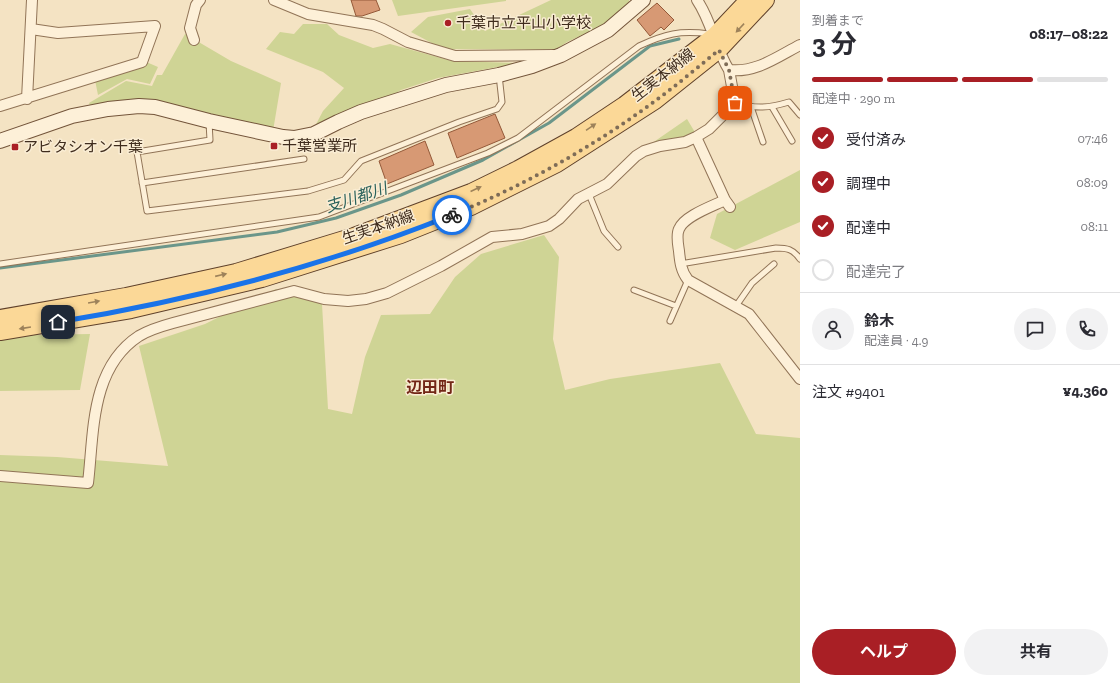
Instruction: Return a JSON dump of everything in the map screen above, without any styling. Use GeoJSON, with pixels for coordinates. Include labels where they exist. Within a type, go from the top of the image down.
{"type":"FeatureCollection","features":[{"type":"Feature","properties":{"kind":"main road","name":"生実本納線"},"geometry":{"type":"LineString","coordinates":[[0,318],[126,296],[236,272],[354,236],[403,219],[477,189],[518,169],[576,137],[717,43],[748,0]]}},
{"type":"Feature","properties":{"kind":"main road","name":"生実本納線"},"geometry":{"type":"LineString","coordinates":[[0,332],[131,310],[262,279],[401,235],[471,207],[557,164],[655,101],[766,0]]}},
{"type":"Feature","properties":{"kind":"street"},"geometry":{"type":"LineString","coordinates":[[27,99],[32,0]]}},
{"type":"Feature","properties":{"kind":"street"},"geometry":{"type":"LineString","coordinates":[[194,40],[190,28],[196,5],[200,0]]}},
{"type":"Feature","properties":{"kind":"street"},"geometry":{"type":"LineString","coordinates":[[274,0],[308,14],[383,29],[408,42],[455,56],[561,55]]}},
{"type":"Feature","properties":{"kind":"street"},"geometry":{"type":"LineString","coordinates":[[0,141],[72,116],[108,109],[139,106],[155,106],[209,121],[283,137],[305,136],[314,134],[361,112],[446,85],[499,75],[532,66],[561,55],[608,30],[643,0]]}},
{"type":"Feature","properties":{"kind":"street"},"geometry":{"type":"LineString","coordinates":[[0,476],[88,484],[98,395],[103,381],[111,364],[125,348],[145,333],[173,323],[294,291],[324,299],[348,301],[366,299],[387,293],[441,266],[492,237],[522,234],[549,226],[559,219],[578,199],[607,184],[636,156],[644,151],[660,146],[686,142],[710,129],[735,103],[729,70],[696,0]]}},
{"type":"Feature","properties":{"kind":"street"},"geometry":{"type":"LineString","coordinates":[[0,106],[27,99],[142,62],[155,26],[58,33],[31,29]]}},
{"type":"Feature","properties":{"kind":"street"},"geometry":{"type":"LineString","coordinates":[[729,70],[740,71],[753,69],[800,45]]}},
{"type":"Feature","properties":{"kind":"street"},"geometry":{"type":"LineString","coordinates":[[696,137],[728,203],[690,217],[679,229],[678,237],[680,264],[683,273],[688,280],[749,314],[800,379]]}},
{"type":"Feature","properties":{"kind":"lane"},"geometry":{"type":"LineString","coordinates":[[0,264],[319,218],[488,153],[518,138],[639,46],[661,36],[690,32],[717,43]]}},
{"type":"Feature","properties":{"kind":"lane"},"geometry":{"type":"LineString","coordinates":[[209,121],[210,140],[136,152],[147,212],[308,191],[344,180],[361,161],[459,122],[498,109],[502,102],[499,75]]}},
{"type":"Feature","properties":{"kind":"lane"},"geometry":{"type":"LineString","coordinates":[[735,103],[751,107],[772,107],[789,102],[800,115]]}},
{"type":"Feature","properties":{"kind":"lane"},"geometry":{"type":"LineString","coordinates":[[751,107],[763,142]]}},
{"type":"Feature","properties":{"kind":"lane"},"geometry":{"type":"LineString","coordinates":[[772,107],[792,141]]}},
{"type":"Feature","properties":{"kind":"lane"},"geometry":{"type":"LineString","coordinates":[[142,183],[304,159]]}},
{"type":"Feature","properties":{"kind":"lane"},"geometry":{"type":"LineString","coordinates":[[589,194],[604,231],[618,247]]}},
{"type":"Feature","properties":{"kind":"lane"},"geometry":{"type":"LineString","coordinates":[[680,264],[776,248],[786,248],[794,251],[800,259]]}},
{"type":"Feature","properties":{"kind":"lane"},"geometry":{"type":"LineString","coordinates":[[736,306],[752,283],[774,264]]}},
{"type":"Feature","properties":{"kind":"lane"},"geometry":{"type":"LineString","coordinates":[[670,321],[688,280]]}},
{"type":"Feature","properties":{"kind":"lane"},"geometry":{"type":"LineString","coordinates":[[634,290],[676,306]]}},
{"type":"Feature","properties":{"kind":"green space"},"geometry":{"type":"Polygon","coordinates":[[[392,0],[506,0],[506,1],[398,16],[392,0]]]}},
{"type":"Feature","properties":{"kind":"green space"},"geometry":{"type":"Polygon","coordinates":[[[551,0],[629,0],[629,2],[604,25],[567,42],[556,50],[443,49],[411,32],[428,17],[470,9],[485,31],[551,0]]]}},
{"type":"Feature","properties":{"kind":"green space"},"geometry":{"type":"Polygon","coordinates":[[[303,24],[327,24],[339,35],[373,48],[390,44],[452,61],[520,63],[438,78],[401,90],[360,116],[313,130],[323,111],[344,88],[323,72],[266,49],[280,32],[294,34],[303,24]]]}},
{"type":"Feature","properties":{"kind":"green space"},"geometry":{"type":"Polygon","coordinates":[[[185,34],[231,61],[281,83],[273,131],[182,109],[91,108],[89,103],[126,81],[152,86],[157,75],[162,75],[185,34]]]}},
{"type":"Feature","properties":{"kind":"green space"},"geometry":{"type":"Polygon","coordinates":[[[144,61],[158,67],[150,84],[127,79],[98,95],[95,80],[144,61]]]}},
{"type":"Feature","properties":{"kind":"green space"},"geometry":{"type":"Polygon","coordinates":[[[687,119],[696,134],[645,148],[687,119]]]}},
{"type":"Feature","properties":{"kind":"green space"},"geometry":{"type":"Polygon","coordinates":[[[800,170],[800,222],[735,250],[710,238],[717,214],[800,170]]]}},
{"type":"Feature","properties":{"kind":"green space"},"geometry":{"type":"Polygon","coordinates":[[[544,235],[559,257],[553,339],[565,390],[610,379],[720,363],[756,434],[800,438],[800,683],[0,683],[0,455],[57,457],[168,466],[139,346],[205,324],[276,289],[322,304],[328,409],[352,414],[365,357],[381,315],[430,314],[455,277],[481,254],[544,235]]]}},
{"type":"Feature","properties":{"kind":"green space"},"geometry":{"type":"Polygon","coordinates":[[[90,334],[80,390],[0,391],[0,340],[32,335],[90,334]]]}},
{"type":"Feature","properties":{"kind":"building"},"geometry":{"type":"Polygon","coordinates":[[[351,0],[376,0],[380,10],[362,16],[356,16],[351,0]]]}},
{"type":"Feature","properties":{"kind":"building"},"geometry":{"type":"Polygon","coordinates":[[[657,3],[674,20],[664,30],[661,27],[650,36],[637,20],[657,3]]]}},
{"type":"Feature","properties":{"kind":"building"},"geometry":{"type":"Polygon","coordinates":[[[495,114],[505,138],[457,158],[448,133],[495,114]]]}},
{"type":"Feature","properties":{"kind":"building"},"geometry":{"type":"Polygon","coordinates":[[[425,141],[434,165],[387,184],[379,161],[425,141]]]}},
{"type":"Feature","properties":{"kind":"waterway","name":"支川都川"},"geometry":{"type":"LineString","coordinates":[[0,268],[277,232],[336,218],[401,195],[483,160],[549,123],[650,46],[679,39]]}},
{"type":"Feature","properties":{"kind":"way so far"},"geometry":{"type":"LineString","coordinates":[[452,215],[557,164],[614,129],[655,101],[719,50],[729,70],[735,103]]}},
{"type":"Feature","properties":{"kind":"place","name":"千葉市立平山小学校"},"geometry":{"type":"Point","coordinates":[448,23]}},
{"type":"Feature","properties":{"kind":"place","name":"千葉営業所"},"geometry":{"type":"Point","coordinates":[274,146]}},
{"type":"Feature","properties":{"kind":"place","name":"アビタシオン千葉"},"geometry":{"type":"Point","coordinates":[15,147]}},
{"type":"Feature","properties":{"kind":"district","name":"辺田町"},"geometry":{"type":"Point","coordinates":[430,387]}},
{"type":"Feature","properties":{"kind":"route"},"geometry":{"type":"LineString","coordinates":[[58,322],[131,310],[262,279],[401,235],[452,215]]}}]}
